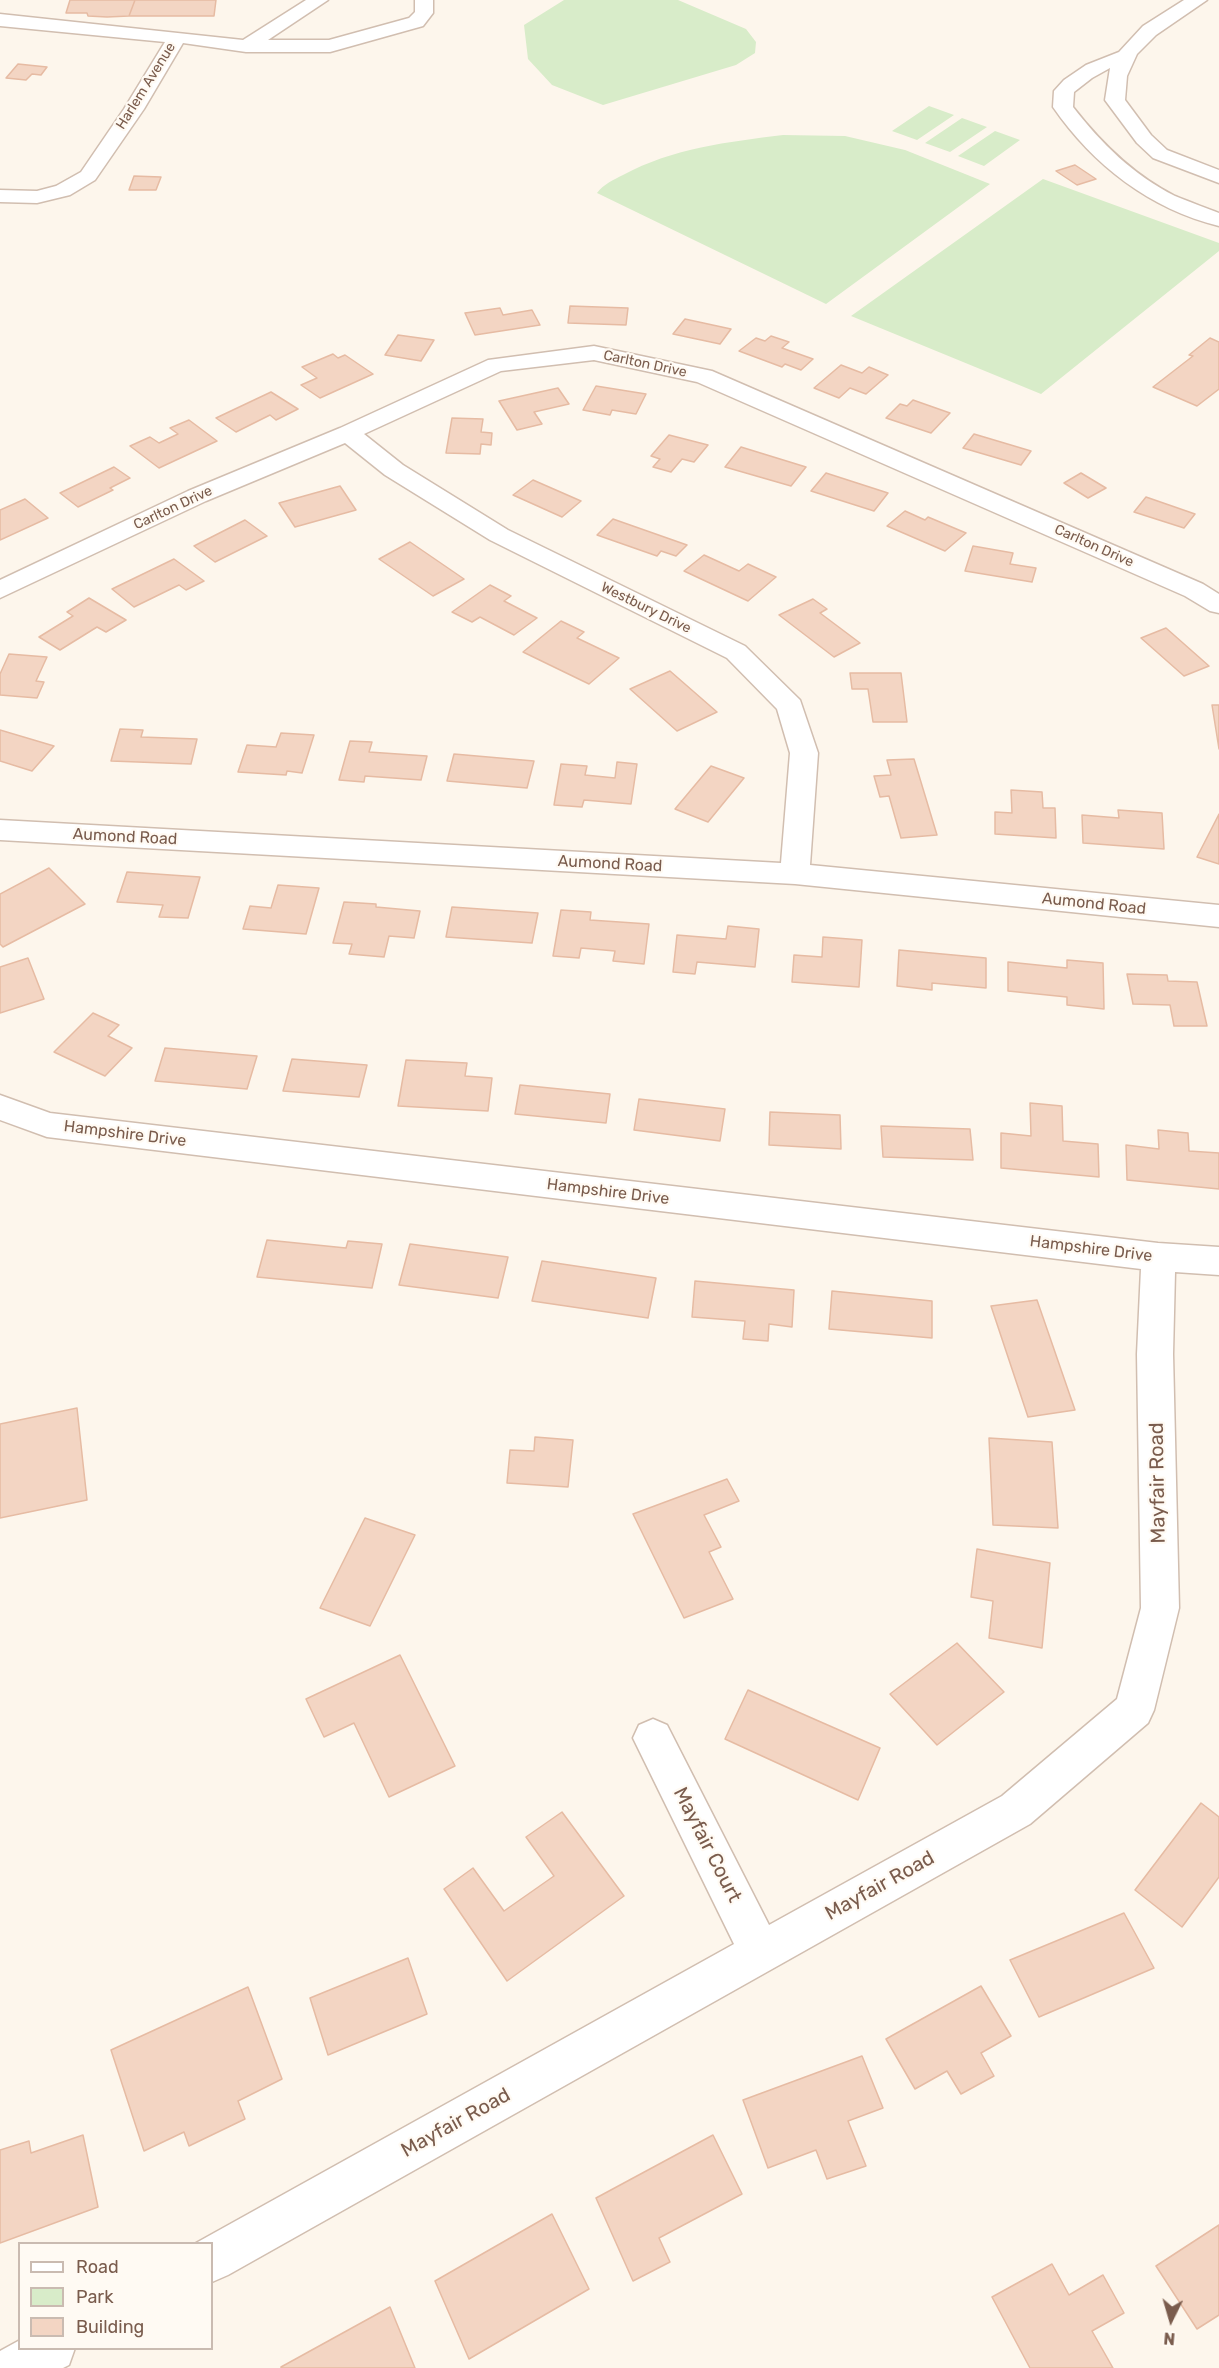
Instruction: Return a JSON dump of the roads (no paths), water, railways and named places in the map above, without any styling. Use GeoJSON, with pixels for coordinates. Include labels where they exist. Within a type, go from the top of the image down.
{"type":"FeatureCollection","features":[{"type":"Feature","properties":{"kind":"street"},"geometry":{"type":"LineString","coordinates":[[246,46],[319,0]]}},
{"type":"Feature","properties":{"kind":"street"},"geometry":{"type":"LineString","coordinates":[[177,37],[246,46],[330,46],[416,22],[424,13],[424,0]]}},
{"type":"Feature","properties":{"kind":"street"},"geometry":{"type":"LineString","coordinates":[[1198,0],[1173,14],[1141,38],[1128,55],[1118,74],[1116,100],[1144,139],[1160,154],[1219,177]]}},
{"type":"Feature","properties":{"kind":"street","name":"Harlem Avenue"},"geometry":{"type":"LineString","coordinates":[[0,20],[177,37],[134,109],[88,176],[63,191],[37,197],[0,196]]}},
{"type":"Feature","properties":{"kind":"street"},"geometry":{"type":"LineString","coordinates":[[1128,55],[1099,65],[1075,79],[1064,91],[1063,107],[1089,141],[1124,173],[1167,200],[1219,220]]}},
{"type":"Feature","properties":{"kind":"street","name":"Carlton Drive"},"geometry":{"type":"LineString","coordinates":[[0,590],[197,496],[348,433],[496,365],[594,353],[704,376],[1184,585],[1219,605]]}},
{"type":"Feature","properties":{"kind":"street","name":"Westbury Drive"},"geometry":{"type":"LineString","coordinates":[[348,433],[394,470],[499,535],[736,652],[790,706],[804,753],[795,874]]}},
{"type":"Feature","properties":{"kind":"street","name":"Aumond Road"},"geometry":{"type":"LineString","coordinates":[[0,830],[795,874],[1219,916]]}},
{"type":"Feature","properties":{"kind":"street","name":"Hampshire Drive"},"geometry":{"type":"LineString","coordinates":[[0,1107],[47,1125],[1158,1257],[1219,1261]]}},
{"type":"Feature","properties":{"kind":"street","name":"Mayfair Road"},"geometry":{"type":"LineString","coordinates":[[213,2258],[1016,1810],[1134,1710],[1160,1608],[1155,1354],[1158,1257]]}},
{"type":"Feature","properties":{"kind":"street","name":"Mayfair Court"},"geometry":{"type":"LineString","coordinates":[[653,1738],[760,1953]]}},
{"type":"Feature","properties":{"kind":"street"},"geometry":{"type":"LineString","coordinates":[[17,2368],[50,2350]]}}]}
